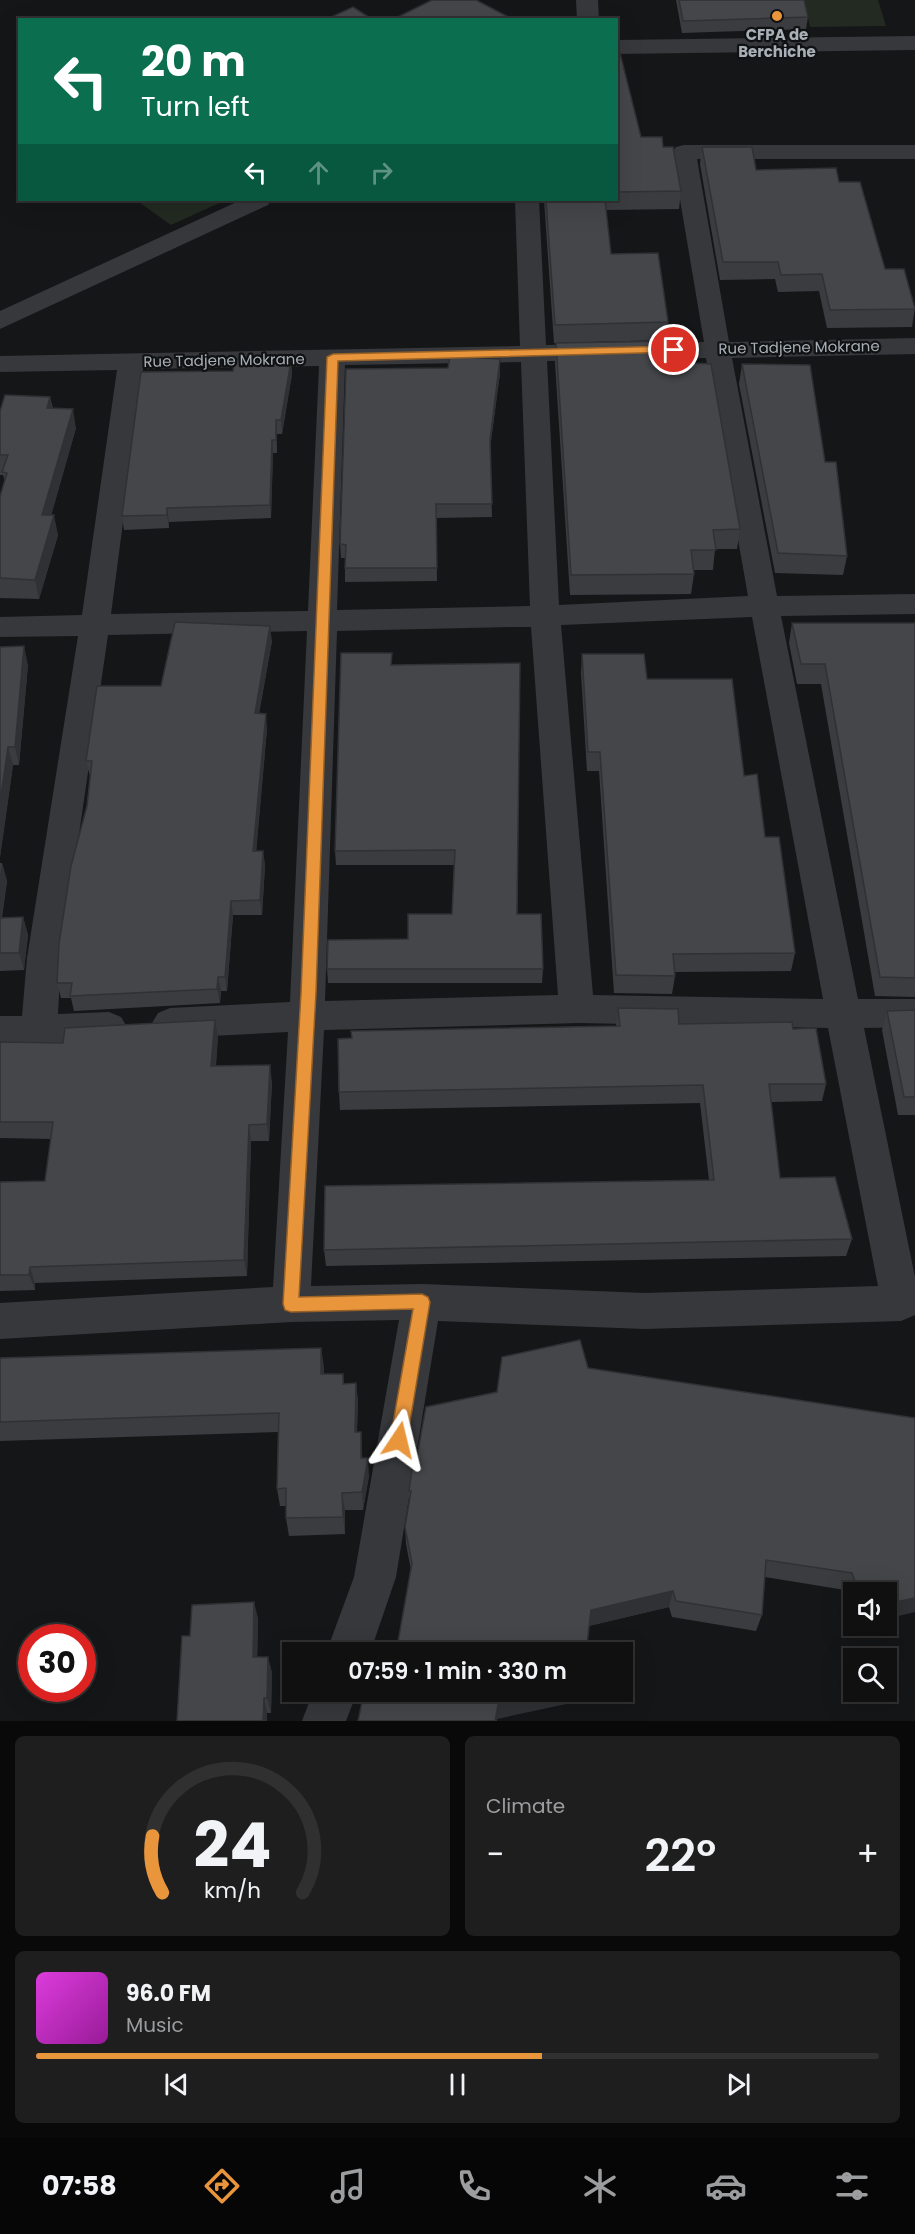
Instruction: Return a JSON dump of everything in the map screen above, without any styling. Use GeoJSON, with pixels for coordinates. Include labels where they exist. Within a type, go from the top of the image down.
{"type":"FeatureCollection","features":[{"type":"Feature","properties":{"kind":"street"},"geometry":{"type":"LineString","coordinates":[[587,0],[588,18]]}},
{"type":"Feature","properties":{"kind":"street"},"geometry":{"type":"LineString","coordinates":[[618,47],[915,43]]}},
{"type":"Feature","properties":{"kind":"street"},"geometry":{"type":"LineString","coordinates":[[0,1321],[291,1304],[422,1302],[645,1311],[902,1303],[764,606],[716,348],[684,152],[915,152]]}},
{"type":"Feature","properties":{"kind":"street"},"geometry":{"type":"LineString","coordinates":[[0,321],[257,201]]}},
{"type":"Feature","properties":{"kind":"street"},"geometry":{"type":"LineString","coordinates":[[527,201],[545,614],[577,1009]]}},
{"type":"Feature","properties":{"kind":"street","name":"Rue Tadjene Mokrane"},"geometry":{"type":"LineString","coordinates":[[0,364],[716,348],[915,346]]}},
{"type":"Feature","properties":{"kind":"street"},"geometry":{"type":"LineString","coordinates":[[291,1304],[307,1016],[333,357]]}},
{"type":"Feature","properties":{"kind":"street"},"geometry":{"type":"LineString","coordinates":[[39,1030],[44,958],[95,625],[131,362]]}},
{"type":"Feature","properties":{"kind":"street"},"geometry":{"type":"LineString","coordinates":[[0,627],[512,617],[764,606],[915,604]]}},
{"type":"Feature","properties":{"kind":"street"},"geometry":{"type":"LineString","coordinates":[[0,1031],[307,1016],[577,1009],[843,1014],[915,1013]]}},
{"type":"Feature","properties":{"kind":"street"},"geometry":{"type":"LineString","coordinates":[[352,1642],[375,1577],[422,1302]]}},
{"type":"Feature","properties":{"kind":"street"},"geometry":{"type":"LineString","coordinates":[[324,1721],[331,1702]]}},
{"type":"Feature","properties":{"kind":"shaded area"},"geometry":{"type":"Polygon","coordinates":[[[804,0],[878,0],[886,26],[810,27],[804,0]]]}},
{"type":"Feature","properties":{"kind":"shaded area"},"geometry":{"type":"Polygon","coordinates":[[[137,201],[224,201],[171,225],[137,201]]]}},
{"type":"Feature","properties":{"kind":"building"},"geometry":{"type":"Polygon","coordinates":[[[432,0],[476,0],[510,18],[396,18],[432,0]]]}},
{"type":"Feature","properties":{"kind":"building"},"geometry":{"type":"Polygon","coordinates":[[[679,0],[804,0],[808,17],[683,21],[679,0]]]}},
{"type":"Feature","properties":{"kind":"building"},"geometry":{"type":"Polygon","coordinates":[[[353,7],[370,18],[329,18],[353,7]]]}},
{"type":"Feature","properties":{"kind":"building"},"geometry":{"type":"Polygon","coordinates":[[[618,45],[641,137],[662,137],[663,147],[673,147],[681,191],[618,192],[618,45]]]}},
{"type":"Feature","properties":{"kind":"building"},"geometry":{"type":"Polygon","coordinates":[[[702,147],[752,147],[756,170],[836,168],[839,182],[860,182],[885,269],[904,269],[915,309],[830,310],[822,274],[781,275],[778,262],[723,262],[702,147]]]}},
{"type":"Feature","properties":{"kind":"building"},"geometry":{"type":"Polygon","coordinates":[[[546,201],[605,201],[611,254],[658,253],[668,322],[555,325],[546,201]]]}},
{"type":"Feature","properties":{"kind":"building"},"geometry":{"type":"Polygon","coordinates":[[[671,341],[672,348],[690,348],[693,363],[711,364],[740,529],[713,530],[716,550],[691,550],[694,574],[571,575],[556,343],[671,341]]]}},
{"type":"Feature","properties":{"kind":"building"},"geometry":{"type":"Polygon","coordinates":[[[450,356],[500,359],[490,440],[492,504],[436,504],[437,568],[345,568],[346,545],[340,544],[346,369],[448,368],[450,356]]]}},
{"type":"Feature","properties":{"kind":"building"},"geometry":{"type":"Polygon","coordinates":[[[235,359],[291,361],[281,420],[276,420],[276,440],[272,440],[270,505],[167,508],[167,515],[122,516],[141,372],[233,371],[235,359]]]}},
{"type":"Feature","properties":{"kind":"building"},"geometry":{"type":"Polygon","coordinates":[[[742,364],[810,365],[825,462],[836,462],[847,556],[778,553],[742,364]]]}},
{"type":"Feature","properties":{"kind":"building"},"geometry":{"type":"Polygon","coordinates":[[[5,395],[50,397],[47,408],[73,409],[42,515],[54,515],[35,580],[0,578],[0,496],[7,473],[2,472],[8,455],[0,455],[0,411],[5,395]]]}},
{"type":"Feature","properties":{"kind":"building"},"geometry":{"type":"Polygon","coordinates":[[[175,622],[270,626],[255,713],[266,714],[253,851],[263,851],[260,900],[231,901],[225,977],[218,977],[217,989],[70,996],[72,983],[57,983],[59,944],[71,866],[87,806],[92,761],[86,761],[97,686],[161,686],[175,622]]]}},
{"type":"Feature","properties":{"kind":"building"},"geometry":{"type":"Polygon","coordinates":[[[792,623],[915,623],[915,978],[880,977],[825,664],[801,664],[792,623]]]}},
{"type":"Feature","properties":{"kind":"building"},"geometry":{"type":"Polygon","coordinates":[[[24,646],[15,747],[8,747],[0,803],[0,647],[24,646]]]}},
{"type":"Feature","properties":{"kind":"building"},"geometry":{"type":"Polygon","coordinates":[[[341,653],[392,653],[391,665],[520,663],[517,914],[541,914],[543,969],[327,969],[328,940],[408,939],[408,914],[452,914],[455,850],[335,851],[341,653]]]}},
{"type":"Feature","properties":{"kind":"building"},"geometry":{"type":"Polygon","coordinates":[[[582,654],[644,654],[647,679],[732,679],[744,776],[757,774],[765,837],[779,837],[795,953],[673,954],[675,976],[616,975],[600,752],[588,752],[582,654]]]}},
{"type":"Feature","properties":{"kind":"building"},"geometry":{"type":"Polygon","coordinates":[[[23,917],[19,953],[0,953],[0,918],[23,917]]]}},
{"type":"Feature","properties":{"kind":"building"},"geometry":{"type":"Polygon","coordinates":[[[618,1008],[678,1009],[679,1024],[792,1022],[793,1029],[816,1028],[826,1084],[769,1084],[780,1178],[835,1177],[852,1239],[324,1250],[325,1186],[714,1180],[703,1085],[339,1092],[338,1039],[352,1038],[351,1031],[620,1026],[618,1008]]]}},
{"type":"Feature","properties":{"kind":"building"},"geometry":{"type":"Polygon","coordinates":[[[915,1010],[915,1097],[904,1097],[887,1011],[915,1010]]]}},
{"type":"Feature","properties":{"kind":"building"},"geometry":{"type":"Polygon","coordinates":[[[215,1020],[211,1066],[270,1065],[267,1124],[249,1125],[244,1260],[30,1267],[29,1275],[0,1275],[0,1182],[45,1181],[53,1122],[0,1122],[0,1042],[63,1043],[65,1028],[215,1020]]]}},
{"type":"Feature","properties":{"kind":"building"},"geometry":{"type":"Polygon","coordinates":[[[580,1340],[588,1368],[915,1418],[915,1598],[897,1602],[897,1582],[855,1582],[852,1573],[766,1560],[762,1615],[676,1601],[673,1591],[591,1610],[587,1642],[398,1642],[412,1563],[405,1527],[411,1491],[409,1491],[414,1456],[417,1456],[426,1407],[497,1392],[502,1357],[580,1340]]]}},
{"type":"Feature","properties":{"kind":"building"},"geometry":{"type":"Polygon","coordinates":[[[321,1348],[321,1374],[343,1374],[343,1384],[356,1383],[355,1432],[361,1432],[361,1458],[368,1458],[362,1492],[342,1493],[343,1517],[286,1518],[286,1488],[277,1489],[279,1413],[0,1422],[0,1358],[321,1348]]]}},
{"type":"Feature","properties":{"kind":"building"},"geometry":{"type":"Polygon","coordinates":[[[254,1602],[253,1657],[268,1657],[267,1698],[264,1698],[263,1721],[177,1721],[182,1636],[190,1636],[192,1605],[254,1602]]]}},
{"type":"Feature","properties":{"kind":"building"},"geometry":{"type":"Polygon","coordinates":[[[362,1702],[511,1702],[498,1705],[495,1721],[358,1721],[362,1702]]]}},
{"type":"Feature","properties":{"kind":"place","name":"CFPA de Berchiche"},"geometry":{"type":"Point","coordinates":[777,16]}},
{"type":"Feature","properties":{"kind":"route"},"geometry":{"type":"LineString","coordinates":[[399,1440],[422,1302],[291,1304],[308,993],[333,357],[674,350]]}}]}
